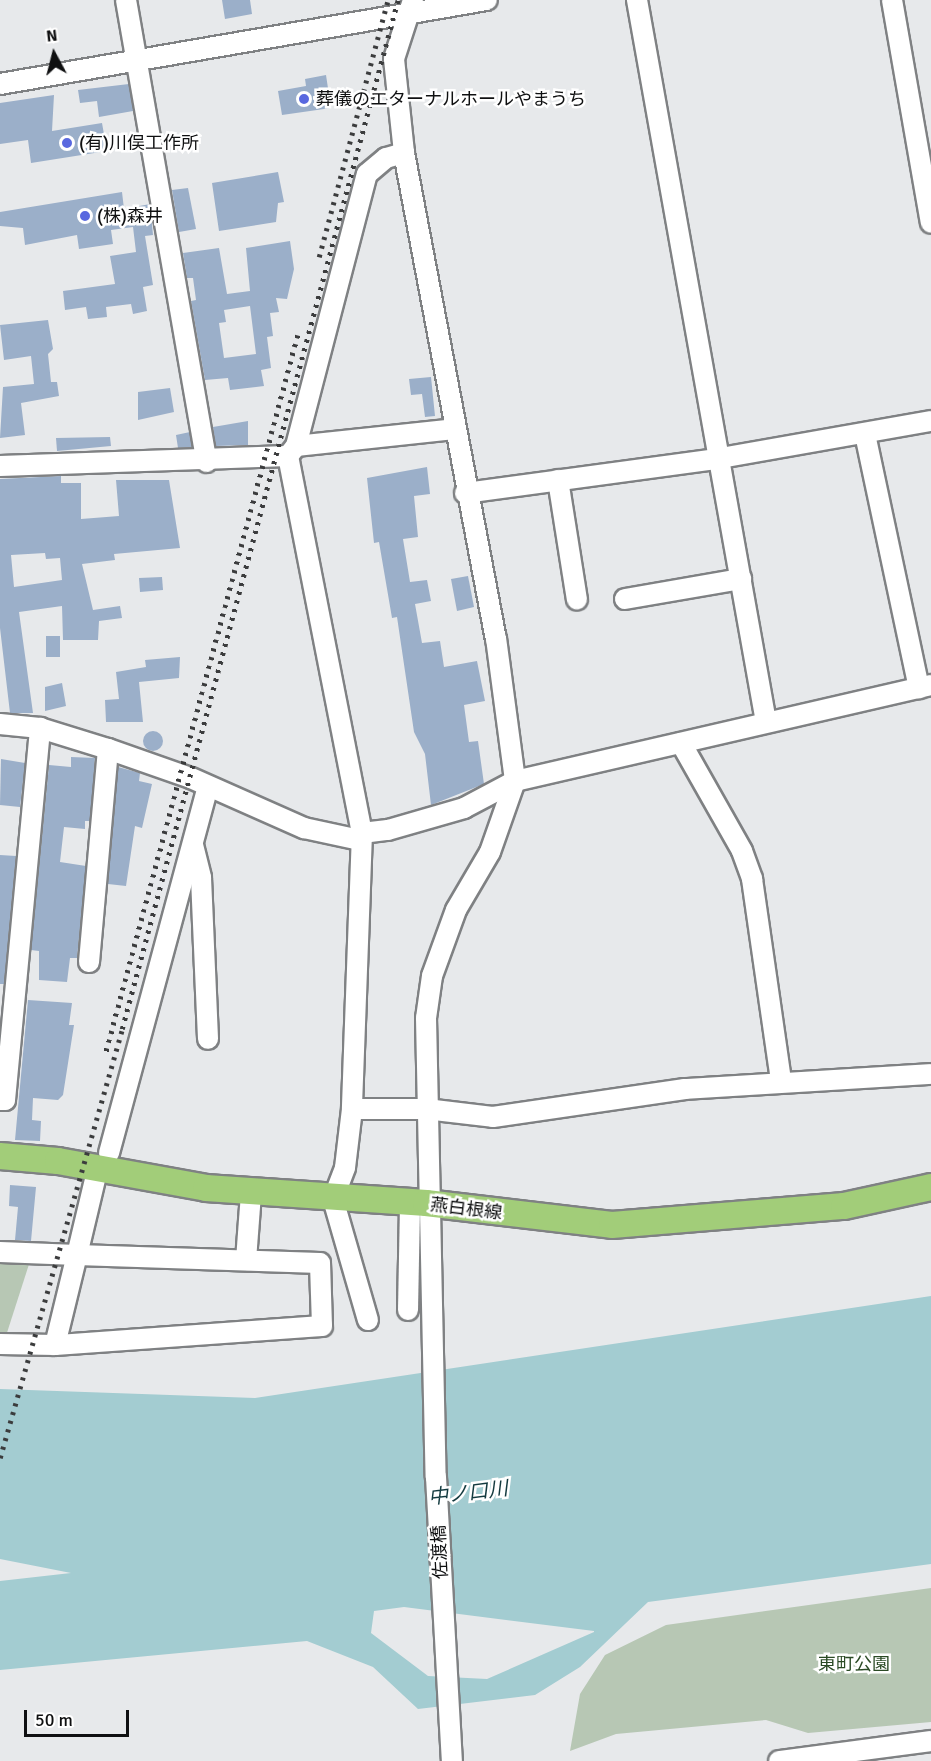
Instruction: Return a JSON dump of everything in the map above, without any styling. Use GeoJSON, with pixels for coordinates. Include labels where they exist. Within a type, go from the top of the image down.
{"type":"FeatureCollection","features":[{"type":"Feature","properties":{"kind":"main road","name":"燕白根線"},"geometry":{"type":"LineString","coordinates":[[0,1156],[104,1160],[251,1193],[418,1204],[612,1225],[843,1206],[931,1187]]}},
{"type":"Feature","properties":{"kind":"street"},"geometry":{"type":"LineString","coordinates":[[126,0],[207,462]]}},
{"type":"Feature","properties":{"kind":"street"},"geometry":{"type":"LineString","coordinates":[[0,84],[137,60],[411,6],[487,0]]}},
{"type":"Feature","properties":{"kind":"street"},"geometry":{"type":"LineString","coordinates":[[637,0],[715,459],[741,579],[766,722]]}},
{"type":"Feature","properties":{"kind":"street"},"geometry":{"type":"LineString","coordinates":[[892,0],[931,223]]}},
{"type":"Feature","properties":{"kind":"street"},"geometry":{"type":"LineString","coordinates":[[408,1310],[426,1109],[426,1018],[432,976],[456,910],[490,852],[514,781],[496,638],[465,493],[404,153],[394,59],[411,6]]}},
{"type":"Feature","properties":{"kind":"street"},"geometry":{"type":"LineString","coordinates":[[368,1320],[333,1199],[345,1168],[351,1109],[361,836],[292,451],[366,174],[386,158],[404,153]]}},
{"type":"Feature","properties":{"kind":"street"},"geometry":{"type":"LineString","coordinates":[[465,493],[715,459],[931,421]]}},
{"type":"Feature","properties":{"kind":"street"},"geometry":{"type":"LineString","coordinates":[[0,466],[207,462],[454,429]]}},
{"type":"Feature","properties":{"kind":"street"},"geometry":{"type":"LineString","coordinates":[[0,724],[40,728],[108,749],[208,786],[304,828],[361,836],[464,808],[514,781],[925,686],[865,434]]}},
{"type":"Feature","properties":{"kind":"street"},"geometry":{"type":"LineString","coordinates":[[558,480],[577,600]]}},
{"type":"Feature","properties":{"kind":"street"},"geometry":{"type":"LineString","coordinates":[[624,599],[741,579]]}},
{"type":"Feature","properties":{"kind":"street"},"geometry":{"type":"LineString","coordinates":[[0,1100],[5,1100],[40,728]]}},
{"type":"Feature","properties":{"kind":"street"},"geometry":{"type":"LineString","coordinates":[[681,743],[742,851],[752,879],[781,1082]]}},
{"type":"Feature","properties":{"kind":"street"},"geometry":{"type":"LineString","coordinates":[[89,962],[108,749]]}},
{"type":"Feature","properties":{"kind":"street"},"geometry":{"type":"LineString","coordinates":[[55,1345],[77,1255],[208,786]]}},
{"type":"Feature","properties":{"kind":"street"},"geometry":{"type":"LineString","coordinates":[[192,842],[201,878],[208,1039]]}},
{"type":"Feature","properties":{"kind":"street"},"geometry":{"type":"LineString","coordinates":[[351,1109],[426,1109],[493,1117],[582,1101],[781,1082],[931,1074]]}},
{"type":"Feature","properties":{"kind":"street"},"geometry":{"type":"LineString","coordinates":[[246,1260],[251,1193]]}},
{"type":"Feature","properties":{"kind":"street","name":"佐渡橋"},"geometry":{"type":"LineString","coordinates":[[418,1204],[430,1307],[452,1761]]}},
{"type":"Feature","properties":{"kind":"street"},"geometry":{"type":"LineString","coordinates":[[0,1252],[320,1263],[322,1326],[55,1345],[0,1344]]}},
{"type":"Feature","properties":{"kind":"street"},"geometry":{"type":"LineString","coordinates":[[779,1761],[926,1748]]}},
{"type":"Feature","properties":{"kind":"green space"},"geometry":{"type":"Polygon","coordinates":[[[0,1257],[31,1258],[4,1342],[0,1341],[0,1257]]]}},
{"type":"Feature","properties":{"kind":"green space","name":"東町公園"},"geometry":{"type":"Polygon","coordinates":[[[931,1588],[931,1722],[808,1733],[766,1720],[616,1734],[570,1751],[580,1694],[605,1655],[666,1625],[931,1588]]]}},
{"type":"Feature","properties":{"kind":"water","name":"中ノ口川"},"geometry":{"type":"Polygon","coordinates":[[[931,1296],[931,1564],[648,1602],[580,1667],[535,1695],[418,1709],[373,1667],[307,1641],[0,1670],[0,1581],[71,1573],[0,1559],[0,1389],[255,1398],[931,1296]],[[404,1607],[374,1611],[371,1633],[428,1676],[487,1679],[594,1631],[404,1607]]]}},
{"type":"Feature","properties":{"kind":"building"},"geometry":{"type":"Polygon","coordinates":[[[222,0],[250,0],[252,14],[225,19],[222,0]]]}},
{"type":"Feature","properties":{"kind":"building","name":"葬儀のエターナルホールやまうち"},"geometry":{"type":"Polygon","coordinates":[[[326,75],[331,108],[282,115],[278,91],[306,86],[305,79],[326,75]]]}},
{"type":"Feature","properties":{"kind":"building"},"geometry":{"type":"Polygon","coordinates":[[[129,84],[133,111],[99,117],[97,101],[80,103],[78,90],[129,84]]]}},
{"type":"Feature","properties":{"kind":"building"},"geometry":{"type":"Polygon","coordinates":[[[54,95],[52,131],[102,123],[107,151],[31,163],[28,140],[0,144],[0,103],[54,95]]]}},
{"type":"Feature","properties":{"kind":"building"},"geometry":{"type":"Polygon","coordinates":[[[278,172],[284,202],[278,203],[276,222],[219,231],[212,183],[278,172]]]}},
{"type":"Feature","properties":{"kind":"building"},"geometry":{"type":"Polygon","coordinates":[[[188,188],[196,229],[179,232],[172,190],[188,188]]]}},
{"type":"Feature","properties":{"kind":"building"},"geometry":{"type":"Polygon","coordinates":[[[122,192],[124,209],[150,204],[153,235],[145,236],[153,285],[143,287],[147,311],[133,314],[131,304],[106,307],[107,317],[88,319],[86,307],[65,310],[63,291],[115,284],[110,256],[136,252],[133,227],[111,230],[113,244],[79,249],[77,235],[25,245],[23,228],[0,226],[0,212],[122,192]]]}},
{"type":"Feature","properties":{"kind":"building"},"geometry":{"type":"Polygon","coordinates":[[[290,241],[294,269],[287,299],[276,298],[279,312],[270,313],[273,336],[267,337],[271,368],[261,370],[264,386],[230,390],[228,378],[205,380],[191,301],[196,300],[193,278],[187,278],[183,253],[219,248],[227,294],[250,291],[246,248],[290,241]],[[250,306],[224,310],[226,322],[219,323],[224,358],[256,354],[250,306]]]}},
{"type":"Feature","properties":{"kind":"building"},"geometry":{"type":"Polygon","coordinates":[[[48,320],[53,349],[48,354],[51,382],[57,382],[59,396],[21,403],[25,435],[0,438],[3,387],[34,384],[31,356],[4,360],[0,325],[48,320]]]}},
{"type":"Feature","properties":{"kind":"building"},"geometry":{"type":"Polygon","coordinates":[[[431,377],[435,416],[425,417],[422,394],[411,395],[409,379],[431,377]]]}},
{"type":"Feature","properties":{"kind":"building"},"geometry":{"type":"Polygon","coordinates":[[[170,388],[174,412],[138,420],[138,392],[170,388]]]}},
{"type":"Feature","properties":{"kind":"building"},"geometry":{"type":"Polygon","coordinates":[[[248,421],[248,445],[216,446],[213,427],[248,421]]]}},
{"type":"Feature","properties":{"kind":"building"},"geometry":{"type":"Polygon","coordinates":[[[190,432],[192,447],[178,448],[176,435],[190,432]]]}},
{"type":"Feature","properties":{"kind":"building"},"geometry":{"type":"Polygon","coordinates":[[[110,437],[111,446],[57,451],[56,438],[110,437]]]}},
{"type":"Feature","properties":{"kind":"building"},"geometry":{"type":"Polygon","coordinates":[[[427,467],[430,494],[414,496],[418,537],[403,539],[410,582],[427,580],[431,601],[415,604],[422,643],[440,641],[444,667],[477,661],[485,701],[464,705],[469,742],[478,741],[484,784],[431,805],[425,754],[414,732],[397,617],[392,618],[379,542],[374,543],[367,478],[427,467]]]}},
{"type":"Feature","properties":{"kind":"building"},"geometry":{"type":"Polygon","coordinates":[[[61,476],[61,483],[81,483],[81,519],[119,516],[116,480],[169,480],[180,548],[114,554],[115,560],[82,564],[93,610],[120,606],[122,618],[99,621],[98,640],[63,640],[62,606],[19,612],[33,713],[10,713],[0,628],[0,479],[61,476]],[[45,553],[11,555],[14,587],[62,580],[60,558],[46,559],[45,553]]]}},
{"type":"Feature","properties":{"kind":"building"},"geometry":{"type":"Polygon","coordinates":[[[468,576],[474,607],[457,611],[451,579],[468,576]]]}},
{"type":"Feature","properties":{"kind":"building"},"geometry":{"type":"Polygon","coordinates":[[[162,577],[163,590],[140,592],[139,578],[162,577]]]}},
{"type":"Feature","properties":{"kind":"building"},"geometry":{"type":"Polygon","coordinates":[[[46,636],[60,636],[60,657],[46,657],[46,636]]]}},
{"type":"Feature","properties":{"kind":"building"},"geometry":{"type":"Polygon","coordinates":[[[180,657],[179,678],[139,682],[143,722],[106,722],[105,700],[119,699],[116,672],[146,667],[145,660],[180,657]]]}},
{"type":"Feature","properties":{"kind":"building"},"geometry":{"type":"Polygon","coordinates":[[[62,683],[66,706],[45,711],[45,687],[62,683]]]}},
{"type":"Feature","properties":{"kind":"building"},"geometry":{"type":"Polygon","coordinates":[[[149,731],[157,731],[163,737],[163,745],[157,751],[149,751],[143,745],[143,737],[149,731]]]}},
{"type":"Feature","properties":{"kind":"building"},"geometry":{"type":"Polygon","coordinates":[[[71,757],[95,758],[90,821],[85,821],[85,829],[64,827],[60,862],[86,866],[77,958],[70,958],[67,982],[39,980],[39,951],[31,950],[49,765],[71,767],[71,757]]]}},
{"type":"Feature","properties":{"kind":"building"},"geometry":{"type":"Polygon","coordinates":[[[1,759],[25,763],[20,807],[0,805],[1,759]]]}},
{"type":"Feature","properties":{"kind":"building"},"geometry":{"type":"Polygon","coordinates":[[[118,767],[140,773],[139,781],[152,784],[142,828],[135,826],[126,886],[108,884],[118,767]]]}},
{"type":"Feature","properties":{"kind":"building"},"geometry":{"type":"Polygon","coordinates":[[[0,855],[16,856],[4,984],[0,984],[0,855]]]}},
{"type":"Feature","properties":{"kind":"building"},"geometry":{"type":"Polygon","coordinates":[[[28,1000],[72,1003],[69,1025],[74,1025],[63,1095],[58,1100],[33,1098],[32,1120],[41,1121],[40,1141],[15,1140],[28,1000]]]}},
{"type":"Feature","properties":{"kind":"building"},"geometry":{"type":"Polygon","coordinates":[[[10,1185],[36,1187],[31,1241],[15,1240],[18,1207],[9,1206],[10,1185]]]}},
{"type":"Feature","properties":{"kind":"railway"},"geometry":{"type":"LineString","coordinates":[[319,257],[388,0]]}},
{"type":"Feature","properties":{"kind":"railway"},"geometry":{"type":"LineString","coordinates":[[0,1458],[122,1029],[398,0]]}},
{"type":"Feature","properties":{"kind":"railway"},"geometry":{"type":"LineString","coordinates":[[106,1051],[299,329]]}},
{"type":"Feature","properties":{"kind":"place","name":"葬儀のエターナルホールやまうち"},"geometry":{"type":"Point","coordinates":[304,99]}},
{"type":"Feature","properties":{"kind":"place","name":"(有)川俣工作所"},"geometry":{"type":"Point","coordinates":[67,143]}},
{"type":"Feature","properties":{"kind":"place","name":"(株)森井"},"geometry":{"type":"Point","coordinates":[85,216]}}]}
